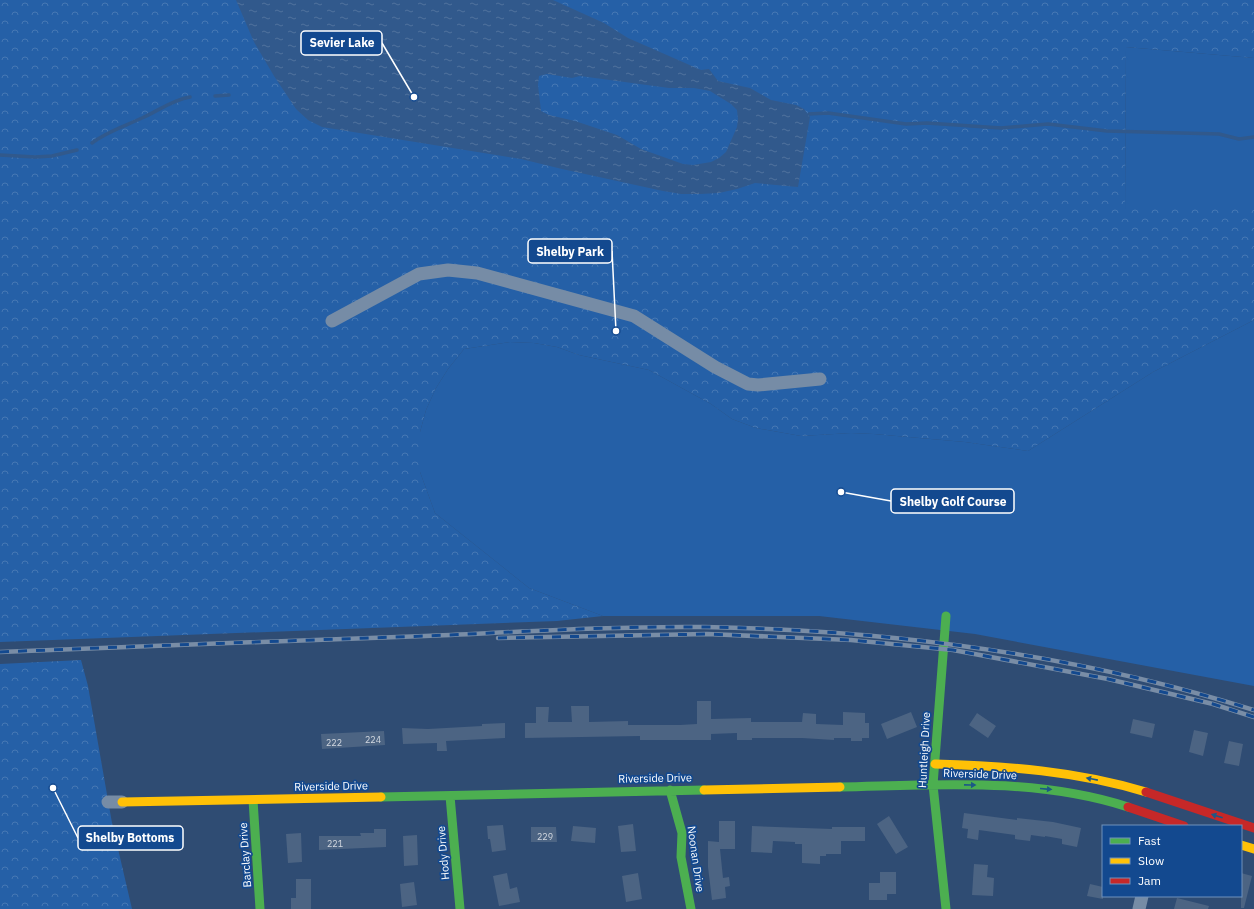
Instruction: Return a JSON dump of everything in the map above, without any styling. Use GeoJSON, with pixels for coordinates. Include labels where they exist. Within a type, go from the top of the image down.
{"type":"FeatureCollection","features":[{"type":"Feature","properties":{"kind":"street"},"geometry":{"type":"LineString","coordinates":[[332,321],[419,274],[463,271],[491,276],[634,316],[715,367],[748,384],[758,385],[820,378]]}},
{"type":"Feature","properties":{"kind":"street","name":"Huntleigh Drive"},"geometry":{"type":"LineString","coordinates":[[946,616],[933,785],[946,909]]}},
{"type":"Feature","properties":{"kind":"street","name":"Riverside Drive"},"geometry":{"type":"LineString","coordinates":[[935,764],[1005,766],[1041,770],[1103,781],[1254,828]]}},
{"type":"Feature","properties":{"kind":"street","name":"Riverside Drive"},"geometry":{"type":"LineString","coordinates":[[122,802],[933,785],[1007,786],[1055,790],[1094,797],[1162,823],[1177,825]]}},
{"type":"Feature","properties":{"kind":"street","name":"Noonan Drive"},"geometry":{"type":"LineString","coordinates":[[670,790],[682,833],[681,857],[691,909]]}},
{"type":"Feature","properties":{"kind":"street","name":"Hody Drive"},"geometry":{"type":"LineString","coordinates":[[450,796],[460,909]]}},
{"type":"Feature","properties":{"kind":"street","name":"Barclay Drive"},"geometry":{"type":"LineString","coordinates":[[253,800],[260,909]]}},
{"type":"Feature","properties":{"kind":"street"},"geometry":{"type":"LineString","coordinates":[[1162,823],[1168,800]]}},
{"type":"Feature","properties":{"kind":"street"},"geometry":{"type":"LineString","coordinates":[[108,802],[122,802]]}},
{"type":"Feature","properties":{"kind":"street"},"geometry":{"type":"LineString","coordinates":[[1242,845],[1254,849]]}},
{"type":"Feature","properties":{"kind":"street"},"geometry":{"type":"LineString","coordinates":[[1139,909],[1142,897]]}},
{"type":"Feature","properties":{"kind":"green space"},"geometry":{"type":"Polygon","coordinates":[[[0,0],[1254,0],[1254,58],[1126,47],[1125,209],[1254,209],[1254,320],[1153,372],[1028,451],[965,442],[874,434],[851,433],[801,436],[756,428],[732,419],[711,404],[649,370],[579,355],[557,347],[534,343],[510,342],[464,349],[448,369],[436,388],[426,410],[420,432],[420,472],[435,513],[529,588],[603,616],[557,621],[0,642],[0,0]]]}},
{"type":"Feature","properties":{"kind":"green space"},"geometry":{"type":"Polygon","coordinates":[[[1126,47],[1254,58],[1254,209],[1125,209],[1126,47]]]}},
{"type":"Feature","properties":{"kind":"green space"},"geometry":{"type":"Polygon","coordinates":[[[1254,320],[1254,686],[975,634],[819,616],[603,616],[529,588],[435,513],[420,472],[420,432],[426,410],[436,388],[448,369],[464,349],[510,342],[534,343],[557,347],[579,355],[649,370],[711,404],[732,419],[756,428],[801,436],[851,433],[874,434],[965,442],[1028,451],[1153,372],[1254,320]]]}},
{"type":"Feature","properties":{"kind":"green space"},"geometry":{"type":"Polygon","coordinates":[[[81,660],[88,686],[112,823],[132,909],[0,909],[0,664],[81,660]]]}},
{"type":"Feature","properties":{"kind":"water"},"geometry":{"type":"Polygon","coordinates":[[[236,0],[553,0],[604,23],[628,38],[701,70],[709,69],[718,81],[750,88],[771,100],[796,105],[804,109],[810,117],[798,187],[755,183],[719,193],[681,194],[521,159],[322,127],[308,120],[296,109],[254,42],[236,0]],[[547,74],[539,76],[538,85],[541,111],[549,115],[575,121],[617,135],[641,149],[683,164],[693,165],[711,162],[719,158],[726,152],[737,127],[737,110],[731,104],[710,91],[694,88],[669,88],[580,76],[572,78],[547,74]]]}},
{"type":"Feature","properties":{"kind":"building"},"geometry":{"type":"Polygon","coordinates":[[[697,701],[711,701],[711,719],[751,718],[751,722],[802,722],[803,713],[816,714],[816,724],[843,725],[843,712],[865,713],[865,723],[869,723],[869,738],[862,738],[862,741],[851,741],[851,738],[834,738],[834,740],[802,738],[752,738],[752,740],[737,740],[737,733],[711,734],[711,740],[640,740],[640,736],[525,738],[525,723],[536,723],[536,707],[549,707],[548,722],[572,722],[571,706],[589,706],[589,722],[628,721],[628,725],[680,725],[697,724],[697,701]]]}},
{"type":"Feature","properties":{"kind":"building"},"geometry":{"type":"Polygon","coordinates":[[[911,712],[917,727],[887,739],[881,724],[911,712]]]}},
{"type":"Feature","properties":{"kind":"building"},"geometry":{"type":"Polygon","coordinates":[[[977,713],[996,726],[988,738],[969,725],[977,713]]]}},
{"type":"Feature","properties":{"kind":"building"},"geometry":{"type":"Polygon","coordinates":[[[1133,719],[1155,724],[1152,738],[1130,733],[1133,719]]]}},
{"type":"Feature","properties":{"kind":"building"},"geometry":{"type":"Polygon","coordinates":[[[505,723],[505,738],[446,741],[447,751],[437,751],[437,743],[403,744],[402,728],[428,729],[482,726],[482,724],[505,723]]]}},
{"type":"Feature","properties":{"kind":"building"},"geometry":{"type":"Polygon","coordinates":[[[1194,730],[1208,733],[1203,756],[1189,752],[1194,730]]]}},
{"type":"Feature","properties":{"kind":"building"},"geometry":{"type":"Polygon","coordinates":[[[384,731],[385,745],[322,749],[321,734],[384,731]]]}},
{"type":"Feature","properties":{"kind":"building"},"geometry":{"type":"Polygon","coordinates":[[[1229,741],[1243,744],[1239,766],[1224,763],[1229,741]]]}},
{"type":"Feature","properties":{"kind":"building"},"geometry":{"type":"Polygon","coordinates":[[[964,813],[1017,820],[1017,818],[1053,822],[1081,828],[1077,847],[1062,844],[1062,839],[1045,836],[1031,835],[1030,841],[1015,839],[1015,835],[979,830],[978,840],[967,838],[968,829],[962,828],[964,813]]]}},
{"type":"Feature","properties":{"kind":"building"},"geometry":{"type":"Polygon","coordinates":[[[889,816],[908,847],[896,854],[877,824],[889,816]]]}},
{"type":"Feature","properties":{"kind":"building"},"geometry":{"type":"Polygon","coordinates":[[[719,821],[735,821],[735,849],[720,849],[723,878],[729,877],[730,886],[725,887],[726,898],[712,900],[708,867],[708,841],[719,842],[719,821]]]}},
{"type":"Feature","properties":{"kind":"building"},"geometry":{"type":"Polygon","coordinates":[[[633,824],[636,851],[621,852],[618,826],[633,824]]]}},
{"type":"Feature","properties":{"kind":"building"},"geometry":{"type":"Polygon","coordinates":[[[503,825],[506,850],[492,852],[490,839],[488,839],[487,826],[503,825]]]}},
{"type":"Feature","properties":{"kind":"building"},"geometry":{"type":"Polygon","coordinates":[[[573,826],[596,828],[595,843],[571,841],[573,826]]]}},
{"type":"Feature","properties":{"kind":"building"},"geometry":{"type":"Polygon","coordinates":[[[752,826],[832,829],[832,827],[865,827],[865,841],[841,841],[841,854],[826,854],[826,856],[820,856],[820,864],[802,863],[802,844],[795,844],[795,842],[773,841],[772,853],[751,852],[752,826]]]}},
{"type":"Feature","properties":{"kind":"building"},"geometry":{"type":"Polygon","coordinates":[[[531,827],[556,827],[557,842],[531,842],[531,827]]]}},
{"type":"Feature","properties":{"kind":"building"},"geometry":{"type":"Polygon","coordinates":[[[374,829],[386,829],[386,847],[319,850],[319,836],[361,836],[360,833],[374,833],[374,829]]]}},
{"type":"Feature","properties":{"kind":"building"},"geometry":{"type":"Polygon","coordinates":[[[301,833],[302,862],[288,863],[286,834],[301,833]]]}},
{"type":"Feature","properties":{"kind":"building"},"geometry":{"type":"Polygon","coordinates":[[[417,835],[418,865],[404,866],[403,836],[417,835]]]}},
{"type":"Feature","properties":{"kind":"building"},"geometry":{"type":"Polygon","coordinates":[[[974,864],[988,865],[987,877],[994,878],[993,896],[972,895],[974,864]]]}},
{"type":"Feature","properties":{"kind":"building"},"geometry":{"type":"Polygon","coordinates":[[[880,872],[896,872],[896,894],[887,894],[887,900],[869,900],[869,883],[880,883],[880,872]]]}},
{"type":"Feature","properties":{"kind":"building"},"geometry":{"type":"Polygon","coordinates":[[[507,873],[510,889],[517,887],[520,902],[499,906],[493,876],[507,873]]]}},
{"type":"Feature","properties":{"kind":"building"},"geometry":{"type":"Polygon","coordinates":[[[638,873],[642,899],[626,902],[622,876],[638,873]]]}},
{"type":"Feature","properties":{"kind":"building"},"geometry":{"type":"Polygon","coordinates":[[[1242,873],[1252,876],[1244,908],[1241,908],[1242,873]]]}},
{"type":"Feature","properties":{"kind":"building"},"geometry":{"type":"Polygon","coordinates":[[[296,879],[311,879],[311,909],[291,909],[291,898],[296,898],[296,879]]]}},
{"type":"Feature","properties":{"kind":"building"},"geometry":{"type":"Polygon","coordinates":[[[414,882],[417,905],[402,907],[400,884],[414,882]]]}},
{"type":"Feature","properties":{"kind":"building"},"geometry":{"type":"Polygon","coordinates":[[[1090,884],[1102,887],[1103,899],[1087,896],[1090,884]]]}},
{"type":"Feature","properties":{"kind":"building"},"geometry":{"type":"Polygon","coordinates":[[[1177,898],[1209,906],[1208,909],[1174,909],[1177,898]]]}},
{"type":"Feature","properties":{"kind":"waterway"},"geometry":{"type":"LineString","coordinates":[[215,96],[229,95]]}},
{"type":"Feature","properties":{"kind":"waterway"},"geometry":{"type":"LineString","coordinates":[[92,143],[109,132],[171,103],[190,97]]}},
{"type":"Feature","properties":{"kind":"waterway"},"geometry":{"type":"LineString","coordinates":[[809,114],[828,113],[906,124],[927,123],[1001,128],[1048,124],[1107,131],[1219,134],[1239,139],[1254,137]]}},
{"type":"Feature","properties":{"kind":"waterway"},"geometry":{"type":"LineString","coordinates":[[0,155],[35,157],[52,156],[77,150]]}},
{"type":"Feature","properties":{"kind":"railway"},"geometry":{"type":"LineString","coordinates":[[0,652],[599,628],[704,627],[774,629],[843,633],[913,640],[1051,660],[1187,690],[1254,710]]}},
{"type":"Feature","properties":{"kind":"railway"},"geometry":{"type":"LineString","coordinates":[[498,638],[707,634],[851,640],[953,650],[1108,679],[1213,704],[1254,717]]}},
{"type":"Feature","properties":{"kind":"traffic: fast"},"geometry":{"type":"LineString","coordinates":[[946,616],[933,785],[946,909]]}},
{"type":"Feature","properties":{"kind":"traffic: fast"},"geometry":{"type":"LineString","coordinates":[[840,787],[949,785],[1022,787],[1093,797],[1128,807]]}},
{"type":"Feature","properties":{"kind":"traffic: fast"},"geometry":{"type":"LineString","coordinates":[[670,790],[682,833],[681,857],[691,909]]}},
{"type":"Feature","properties":{"kind":"traffic: fast"},"geometry":{"type":"LineString","coordinates":[[381,797],[704,790]]}},
{"type":"Feature","properties":{"kind":"traffic: fast"},"geometry":{"type":"LineString","coordinates":[[450,796],[460,909]]}},
{"type":"Feature","properties":{"kind":"traffic: fast"},"geometry":{"type":"LineString","coordinates":[[253,800],[260,909]]}},
{"type":"Feature","properties":{"kind":"traffic: slow"},"geometry":{"type":"LineString","coordinates":[[935,764],[989,766],[1068,774],[1146,792]]}},
{"type":"Feature","properties":{"kind":"traffic: slow"},"geometry":{"type":"LineString","coordinates":[[704,790],[840,787]]}},
{"type":"Feature","properties":{"kind":"traffic: slow"},"geometry":{"type":"LineString","coordinates":[[122,802],[381,797]]}},
{"type":"Feature","properties":{"kind":"traffic: slow"},"geometry":{"type":"LineString","coordinates":[[1242,845],[1254,849]]}},
{"type":"Feature","properties":{"kind":"traffic: jam"},"geometry":{"type":"LineString","coordinates":[[1146,792],[1254,828]]}},
{"type":"Feature","properties":{"kind":"traffic: jam"},"geometry":{"type":"LineString","coordinates":[[1128,807],[1181,825]]}},
{"type":"Feature","properties":{"kind":"place","name":"Sevier Lake"},"geometry":{"type":"Point","coordinates":[414,97]}},
{"type":"Feature","properties":{"kind":"place","name":"Shelby Park"},"geometry":{"type":"Point","coordinates":[616,331]}},
{"type":"Feature","properties":{"kind":"place","name":"Shelby Golf Course"},"geometry":{"type":"Point","coordinates":[841,492]}},
{"type":"Feature","properties":{"kind":"place","name":"Shelby Bottoms"},"geometry":{"type":"Point","coordinates":[53,788]}}]}
